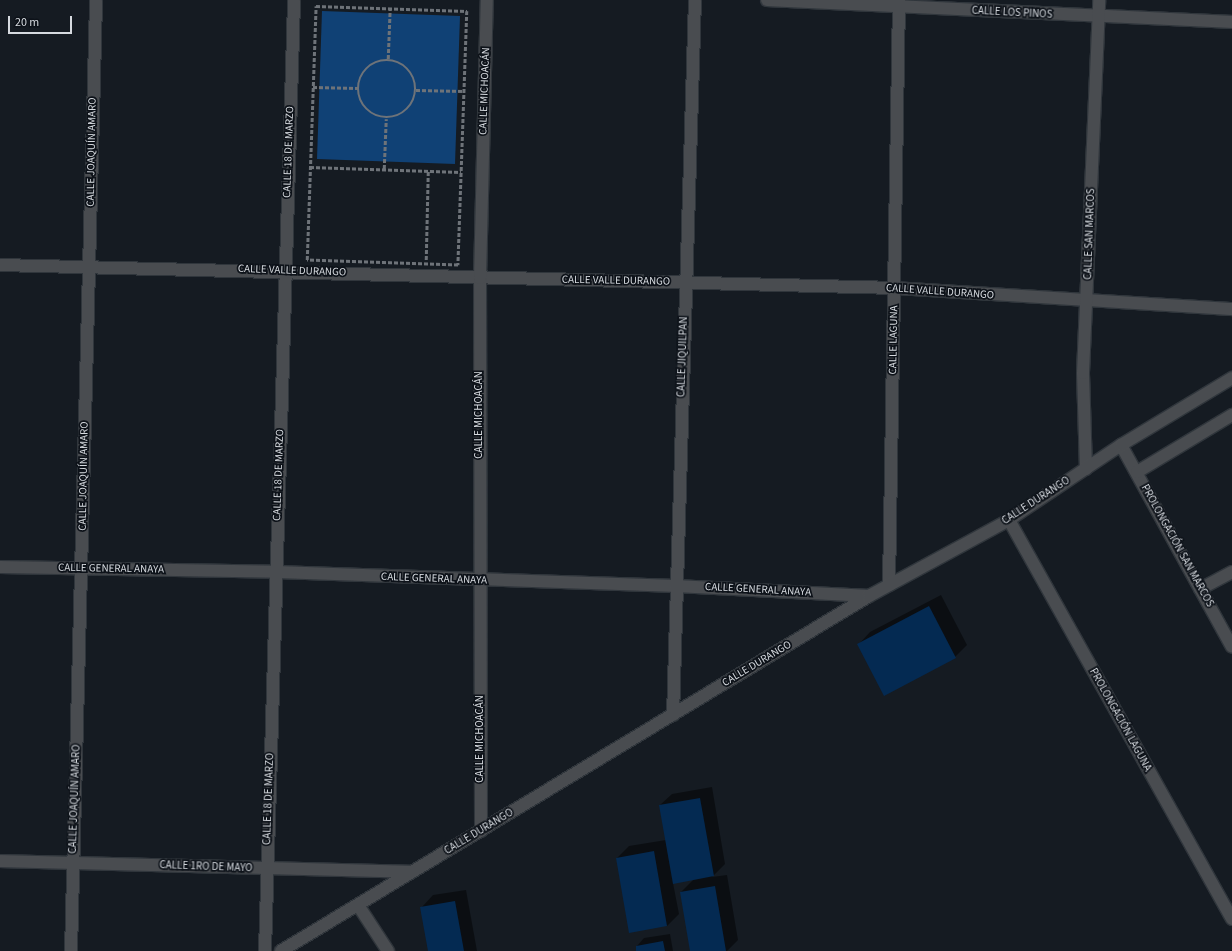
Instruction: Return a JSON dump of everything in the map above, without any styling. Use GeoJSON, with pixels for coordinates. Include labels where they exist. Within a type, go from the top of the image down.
{"type":"FeatureCollection","features":[{"type":"Feature","properties":{"kind":"street","name":"CALLE JOAQUÍN AMARO"},"geometry":{"type":"LineString","coordinates":[[71,951],[96,0]]}},
{"type":"Feature","properties":{"kind":"street","name":"CALLE 18 DE MARZO"},"geometry":{"type":"LineString","coordinates":[[265,951],[294,0]]}},
{"type":"Feature","properties":{"kind":"street","name":"CALLE MICHOACÁN"},"geometry":{"type":"LineString","coordinates":[[480,831],[478,581],[480,278],[487,0]]}},
{"type":"Feature","properties":{"kind":"street","name":"CALLE JIQUILPAN"},"geometry":{"type":"LineString","coordinates":[[672,715],[695,0]]}},
{"type":"Feature","properties":{"kind":"street","name":"CALLE LOS PINOS"},"geometry":{"type":"LineString","coordinates":[[767,0],[898,4],[1098,17],[1232,22]]}},
{"type":"Feature","properties":{"kind":"street","name":"CALLE SAN MARCOS"},"geometry":{"type":"LineString","coordinates":[[1086,469],[1083,386],[1099,0]]}},
{"type":"Feature","properties":{"kind":"street","name":"CALLE LAGUNA"},"geometry":{"type":"LineString","coordinates":[[889,585],[895,288],[898,4]]}},
{"type":"Feature","properties":{"kind":"street","name":"CALLE VALLE DURANGO"},"geometry":{"type":"LineString","coordinates":[[0,265],[285,270],[480,278],[895,288],[1232,309]]}},
{"type":"Feature","properties":{"kind":"street","name":"CALLE DURANGO"},"geometry":{"type":"LineString","coordinates":[[281,951],[869,596],[1009,520],[1122,445],[1232,378]]}},
{"type":"Feature","properties":{"kind":"street"},"geometry":{"type":"LineString","coordinates":[[1137,472],[1232,414]]}},
{"type":"Feature","properties":{"kind":"street","name":"PROLONGACIÓN SAN MARCOS"},"geometry":{"type":"LineString","coordinates":[[1122,445],[1232,647]]}},
{"type":"Feature","properties":{"kind":"street","name":"PROLONGACIÓN LAGUNA"},"geometry":{"type":"LineString","coordinates":[[1009,520],[1232,919]]}},
{"type":"Feature","properties":{"kind":"street","name":"CALLE GENERAL ANAYA"},"geometry":{"type":"LineString","coordinates":[[0,567],[277,572],[478,581],[677,586],[869,596]]}},
{"type":"Feature","properties":{"kind":"street"},"geometry":{"type":"LineString","coordinates":[[1200,589],[1232,572]]}},
{"type":"Feature","properties":{"kind":"street","name":"CALLE 1RO DE MAYO"},"geometry":{"type":"LineString","coordinates":[[0,861],[412,872]]}},
{"type":"Feature","properties":{"kind":"street"},"geometry":{"type":"LineString","coordinates":[[358,905],[388,951]]}},
{"type":"Feature","properties":{"kind":"path"},"geometry":{"type":"LineString","coordinates":[[316,6],[466,11],[458,265],[307,260],[313,87],[316,6]]}},
{"type":"Feature","properties":{"kind":"path"},"geometry":{"type":"LineString","coordinates":[[388,59],[390,8]]}},
{"type":"Feature","properties":{"kind":"path"},"geometry":{"type":"LineString","coordinates":[[388,59],[406,66],[413,77],[416,90],[410,108],[403,114],[386,119],[377,117],[362,105],[358,88],[364,70],[379,61],[388,59]]}},
{"type":"Feature","properties":{"kind":"path"},"geometry":{"type":"LineString","coordinates":[[313,87],[358,88]]}},
{"type":"Feature","properties":{"kind":"path"},"geometry":{"type":"LineString","coordinates":[[416,90],[464,92]]}},
{"type":"Feature","properties":{"kind":"path"},"geometry":{"type":"LineString","coordinates":[[384,169],[386,119]]}},
{"type":"Feature","properties":{"kind":"path"},"geometry":{"type":"LineString","coordinates":[[310,167],[461,172]]}},
{"type":"Feature","properties":{"kind":"path"},"geometry":{"type":"LineString","coordinates":[[426,264],[428,171]]}},
{"type":"Feature","properties":{"kind":"shaded area"},"geometry":{"type":"Polygon","coordinates":[[[322,11],[460,16],[455,164],[317,159],[322,11]]]}},
{"type":"Feature","properties":{"kind":"building"},"geometry":{"type":"Polygon","coordinates":[[[929,606],[956,658],[884,696],[857,644],[929,606]]]}},
{"type":"Feature","properties":{"kind":"building"},"geometry":{"type":"Polygon","coordinates":[[[700,798],[714,876],[673,884],[659,805],[700,798]]]}},
{"type":"Feature","properties":{"kind":"building"},"geometry":{"type":"Polygon","coordinates":[[[654,851],[667,926],[629,933],[616,858],[654,851]]]}},
{"type":"Feature","properties":{"kind":"building"},"geometry":{"type":"Polygon","coordinates":[[[715,886],[726,951],[690,951],[680,892],[715,886]]]}},
{"type":"Feature","properties":{"kind":"building"},"geometry":{"type":"Polygon","coordinates":[[[455,901],[464,951],[428,951],[420,907],[455,901]]]}},
{"type":"Feature","properties":{"kind":"building"},"geometry":{"type":"Polygon","coordinates":[[[663,941],[665,951],[636,951],[636,946],[663,941]]]}}]}
